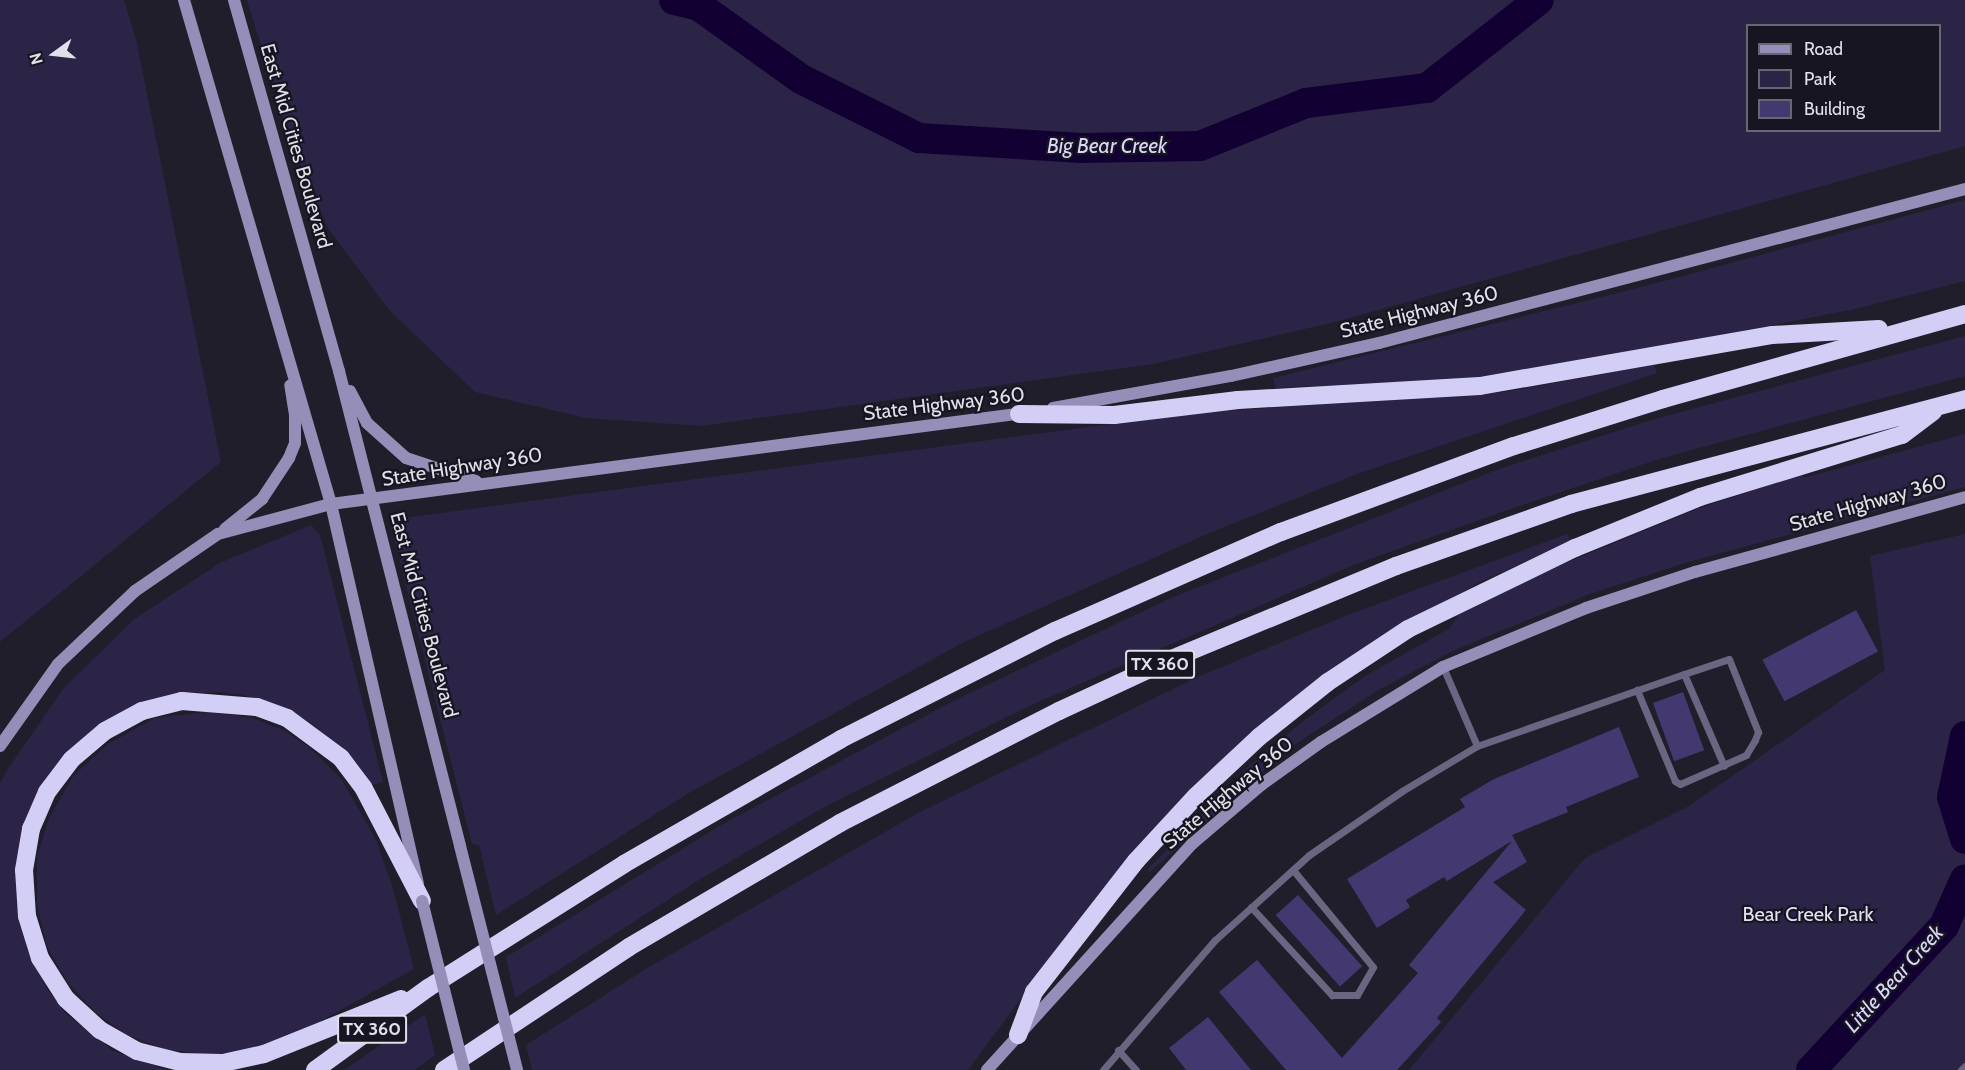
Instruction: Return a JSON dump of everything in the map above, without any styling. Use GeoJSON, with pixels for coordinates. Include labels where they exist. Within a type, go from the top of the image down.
{"type":"FeatureCollection","features":[{"type":"Feature","properties":{"kind":"highway","name":"TX 360"},"geometry":{"type":"LineString","coordinates":[[315,1070],[428,988],[730,801],[914,700],[1066,626],[1281,532],[1503,450],[1663,399],[1911,327],[1965,314]]}},
{"type":"Feature","properties":{"kind":"highway"},"geometry":{"type":"LineString","coordinates":[[1019,414],[1114,415],[1238,400],[1480,386],[1773,335],[1911,327]]}},
{"type":"Feature","properties":{"kind":"highway","name":"TX 360"},"geometry":{"type":"LineString","coordinates":[[444,1070],[629,947],[840,823],[1048,716],[1169,660],[1396,566],[1571,504],[1965,399]]}},
{"type":"Feature","properties":{"kind":"highway"},"geometry":{"type":"LineString","coordinates":[[1017,1035],[1034,992],[1136,861],[1212,781],[1328,682],[1408,629],[1575,548],[1700,497],[1902,435],[1942,406]]}},
{"type":"Feature","properties":{"kind":"highway"},"geometry":{"type":"LineString","coordinates":[[422,900],[363,787],[341,758],[287,718],[256,707],[221,702],[182,701],[142,711],[105,731],[72,759],[47,792],[31,829],[24,870],[27,916],[40,958],[66,999],[100,1030],[137,1051],[180,1062],[223,1063],[264,1054],[428,988]]}},
{"type":"Feature","properties":{"kind":"main road"},"geometry":{"type":"LineString","coordinates":[[184,0],[330,504],[464,1070]]}},
{"type":"Feature","properties":{"kind":"main road","name":"East Mid Cities Boulevard"},"geometry":{"type":"LineString","coordinates":[[234,0],[374,500],[517,1070]]}},
{"type":"Feature","properties":{"kind":"main road","name":"State Highway 360"},"geometry":{"type":"LineString","coordinates":[[0,746],[58,664],[135,591],[218,534],[330,504],[374,500],[480,482],[1019,414],[1231,376],[1379,344],[1965,189]]}},
{"type":"Feature","properties":{"kind":"main road"},"geometry":{"type":"LineString","coordinates":[[218,534],[262,500],[290,458],[295,443],[295,415],[276,313]]}},
{"type":"Feature","properties":{"kind":"main road"},"geometry":{"type":"LineString","coordinates":[[339,370],[367,423],[384,441],[424,467],[480,482]]}},
{"type":"Feature","properties":{"kind":"main road","name":"State Highway 360"},"geometry":{"type":"LineString","coordinates":[[987,1070],[1192,844],[1261,785],[1321,742],[1443,667],[1586,608],[1695,572],[1965,497]]}},
{"type":"Feature","properties":{"kind":"lane"},"geometry":{"type":"LineString","coordinates":[[1103,1070],[1215,940],[1293,870],[1402,791],[1477,746],[1637,690],[1729,659],[1733,663],[1758,732],[1746,755],[1685,784],[1675,781],[1637,690]]}},
{"type":"Feature","properties":{"kind":"lane"},"geometry":{"type":"LineString","coordinates":[[1443,667],[1477,746]]}},
{"type":"Feature","properties":{"kind":"lane"},"geometry":{"type":"LineString","coordinates":[[1684,674],[1724,766]]}},
{"type":"Feature","properties":{"kind":"lane"},"geometry":{"type":"LineString","coordinates":[[1251,907],[1332,995],[1357,995],[1373,967],[1293,870]]}},
{"type":"Feature","properties":{"kind":"lane"},"geometry":{"type":"LineString","coordinates":[[1118,1050],[1136,1070]]}},
{"type":"Feature","properties":{"kind":"lane"},"geometry":{"type":"LineString","coordinates":[[1962,1070],[1965,1066]]}},
{"type":"Feature","properties":{"kind":"green space"},"geometry":{"type":"Polygon","coordinates":[[[0,0],[124,0],[136,39],[221,462],[0,642],[0,0]]]}},
{"type":"Feature","properties":{"kind":"green space"},"geometry":{"type":"Polygon","coordinates":[[[247,0],[1965,0],[1965,146],[1335,322],[1153,364],[701,426],[586,418],[475,392],[389,310],[327,227],[289,136],[247,0]]]}},
{"type":"Feature","properties":{"kind":"green space"},"geometry":{"type":"Polygon","coordinates":[[[1965,200],[1965,281],[1850,310],[1595,360],[1468,379],[1276,388],[1273,378],[1634,289],[1965,200]]]}},
{"type":"Feature","properties":{"kind":"green space"},"geometry":{"type":"Polygon","coordinates":[[[1965,336],[1965,376],[1662,458],[1502,512],[1356,564],[1029,706],[826,806],[702,878],[515,998],[506,957],[723,824],[955,700],[1171,598],[1499,469],[1651,420],[1965,336]]]}},
{"type":"Feature","properties":{"kind":"green space"},"geometry":{"type":"Polygon","coordinates":[[[1654,365],[1657,373],[1357,474],[1214,531],[964,642],[689,793],[496,915],[479,845],[472,844],[394,538],[397,537],[390,527],[396,519],[1193,413],[1504,392],[1654,365]]]}},
{"type":"Feature","properties":{"kind":"green space"},"geometry":{"type":"Polygon","coordinates":[[[1965,434],[1965,487],[1688,562],[1590,594],[1455,650],[1380,689],[1291,747],[1150,872],[1147,870],[1249,766],[1301,723],[1365,676],[1450,628],[1459,614],[1529,578],[1697,509],[1802,474],[1803,478],[1965,434]]]}},
{"type":"Feature","properties":{"kind":"green space"},"geometry":{"type":"Polygon","coordinates":[[[311,525],[320,535],[383,782],[372,785],[356,763],[314,725],[289,710],[243,695],[219,692],[167,695],[107,720],[60,761],[16,875],[17,906],[30,957],[49,992],[66,1014],[113,1051],[167,1070],[0,1070],[0,783],[63,689],[133,620],[220,563],[311,525]]]}},
{"type":"Feature","properties":{"kind":"green space"},"geometry":{"type":"Polygon","coordinates":[[[1567,534],[1571,541],[1480,582],[1389,633],[1143,841],[1096,897],[968,1070],[532,1070],[526,1045],[649,967],[920,812],[1202,675],[1353,613],[1567,534]]]}},
{"type":"Feature","properties":{"kind":"green space","name":"Bear Creek Park"},"geometry":{"type":"Polygon","coordinates":[[[1965,534],[1965,1070],[1409,1070],[1585,858],[1689,806],[1885,670],[1870,556],[1965,534]]]}},
{"type":"Feature","properties":{"kind":"green space"},"geometry":{"type":"Polygon","coordinates":[[[208,712],[253,718],[285,731],[309,747],[342,780],[376,840],[392,885],[414,969],[317,1023],[243,1052],[203,1054],[165,1049],[127,1035],[95,1012],[68,983],[47,947],[37,904],[37,856],[49,818],[74,775],[108,744],[155,718],[208,712]]]}},
{"type":"Feature","properties":{"kind":"green space"},"geometry":{"type":"Polygon","coordinates":[[[425,1014],[435,1055],[415,1070],[344,1070],[425,1014]]]}},
{"type":"Feature","properties":{"kind":"building"},"geometry":{"type":"Polygon","coordinates":[[[1856,610],[1878,651],[1784,701],[1762,660],[1856,610]]]}},
{"type":"Feature","properties":{"kind":"building"},"geometry":{"type":"Polygon","coordinates":[[[1683,692],[1704,750],[1674,761],[1653,703],[1683,692]]]}},
{"type":"Feature","properties":{"kind":"building"},"geometry":{"type":"Polygon","coordinates":[[[1619,727],[1639,777],[1566,807],[1568,812],[1512,835],[1527,862],[1493,882],[1526,910],[1437,1018],[1441,1022],[1397,1070],[1286,1070],[1219,992],[1257,960],[1342,1058],[1418,973],[1409,965],[1512,841],[1447,881],[1444,877],[1406,900],[1410,907],[1377,928],[1347,879],[1465,807],[1460,799],[1494,779],[1619,727]]]}},
{"type":"Feature","properties":{"kind":"building"},"geometry":{"type":"Polygon","coordinates":[[[1298,895],[1362,966],[1340,986],[1276,915],[1298,895]]]}},
{"type":"Feature","properties":{"kind":"building"},"geometry":{"type":"Polygon","coordinates":[[[1208,1017],[1251,1070],[1186,1070],[1169,1048],[1208,1017]]]}},
{"type":"Feature","properties":{"kind":"waterway","name":"Big Bear Creek"},"geometry":{"type":"LineString","coordinates":[[674,0],[699,6],[801,79],[919,138],[1082,148],[1200,146],[1306,103],[1427,88],[1539,0]]}},
{"type":"Feature","properties":{"kind":"waterway","name":"Little Bear Creek"},"geometry":{"type":"LineString","coordinates":[[1965,736],[1952,797],[1965,839]]}},
{"type":"Feature","properties":{"kind":"waterway","name":"Little Bear Creek"},"geometry":{"type":"LineString","coordinates":[[1811,1070],[1944,926],[1965,879]]}}]}
